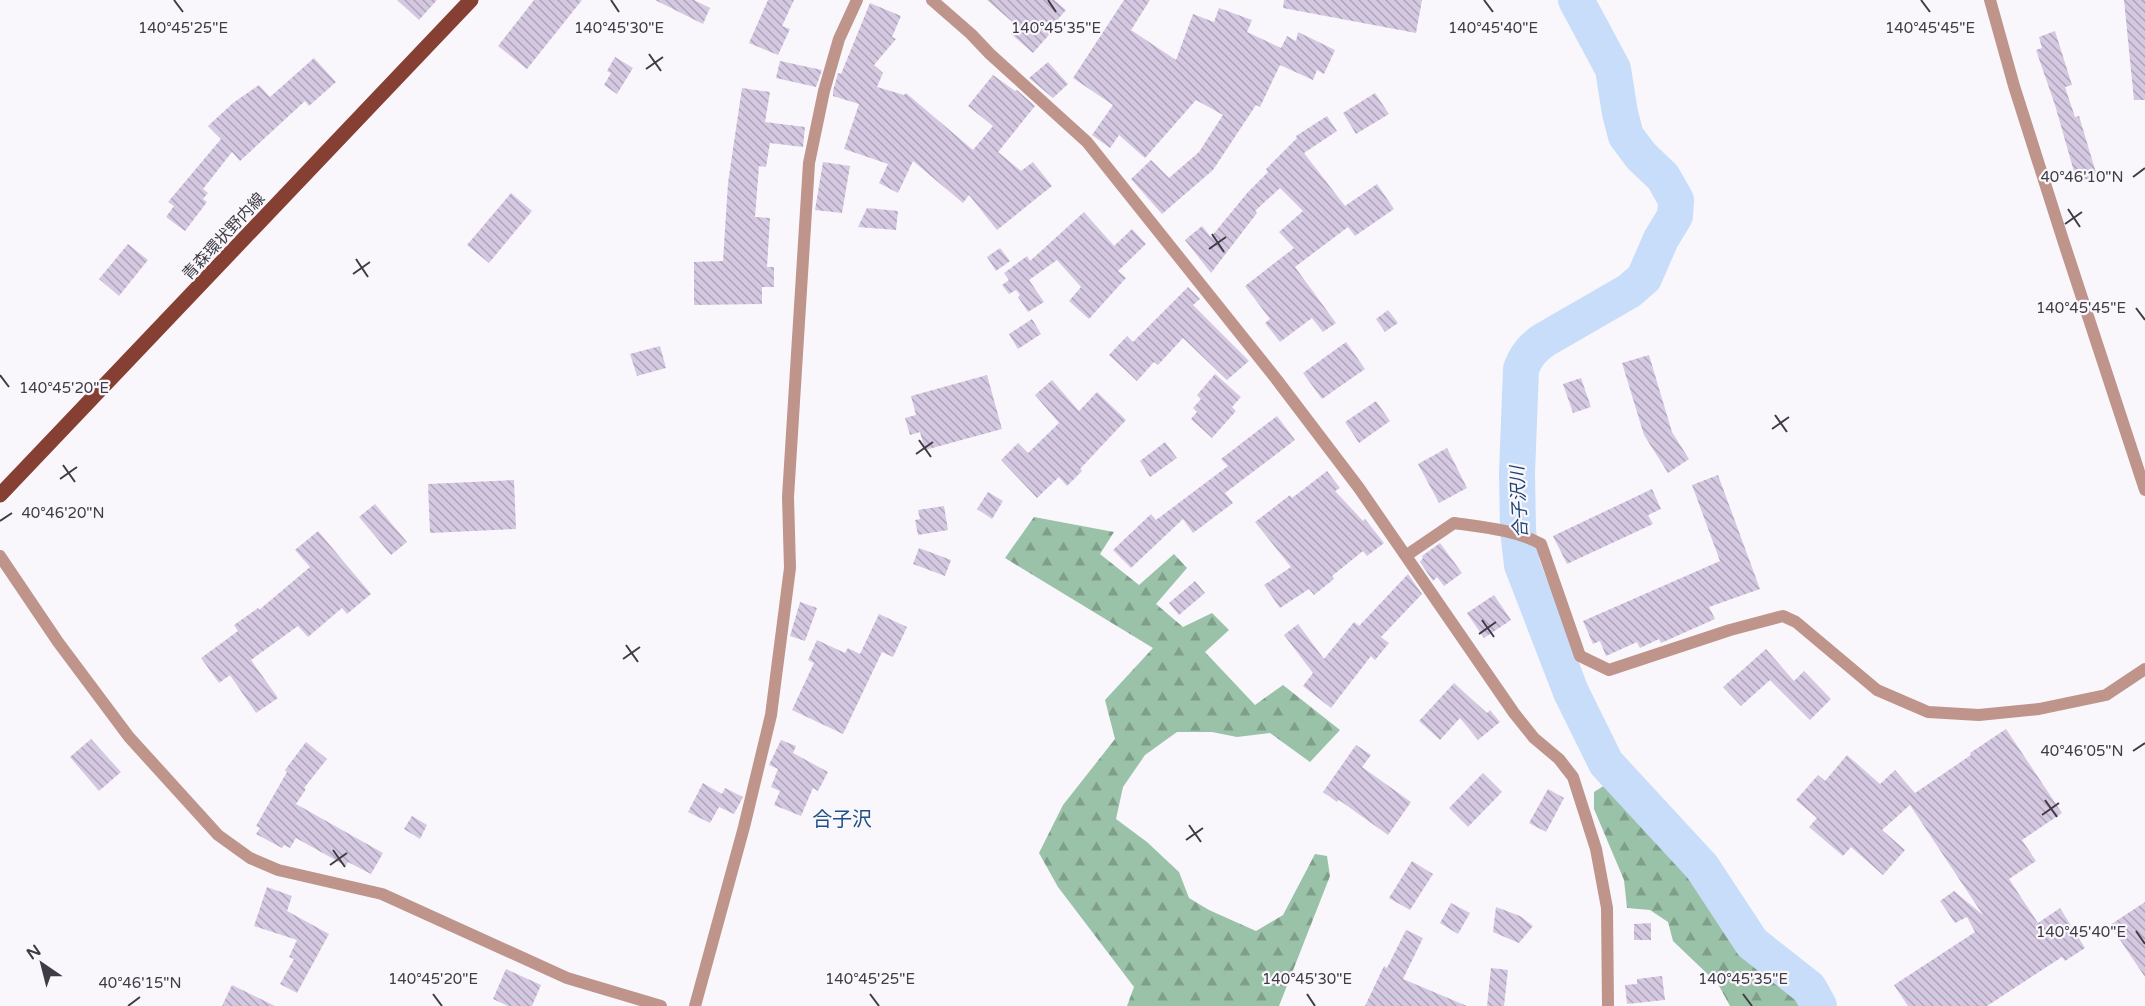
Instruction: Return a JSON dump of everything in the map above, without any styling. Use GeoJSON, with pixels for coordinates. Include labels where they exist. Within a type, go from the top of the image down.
{"type":"FeatureCollection","features":[{"type":"Feature","properties":{"kind":"main road","name":"青森環状野内線"},"geometry":{"type":"LineString","coordinates":[[0,495],[471,0]]}},
{"type":"Feature","properties":{"kind":"street"},"geometry":{"type":"LineString","coordinates":[[695,1006],[744,827],[771,716],[790,568],[788,497],[809,163],[824,92],[839,39],[857,0]]}},
{"type":"Feature","properties":{"kind":"street"},"geometry":{"type":"LineString","coordinates":[[932,0],[1087,142],[1277,380],[1359,488],[1514,713],[1534,738],[1559,759],[1573,777],[1596,849],[1607,908],[1608,1006]]}},
{"type":"Feature","properties":{"kind":"street"},"geometry":{"type":"LineString","coordinates":[[1990,0],[2063,240],[2145,490]]}},
{"type":"Feature","properties":{"kind":"street"},"geometry":{"type":"LineString","coordinates":[[1407,555],[1454,523],[1487,528],[1541,543],[1580,656],[1609,670],[1730,630],[1784,616],[1796,622],[1877,690],[1928,712],[1979,715],[2039,709],[2106,695],[2145,669]]}},
{"type":"Feature","properties":{"kind":"street"},"geometry":{"type":"LineString","coordinates":[[0,556],[58,642],[129,737],[218,835],[250,858],[278,870],[382,894],[567,978],[661,1006]]}},
{"type":"Feature","properties":{"kind":"green space"},"geometry":{"type":"Polygon","coordinates":[[[1034,517],[1114,532],[1100,554],[1139,585],[1174,554],[1187,568],[1156,604],[1183,627],[1212,613],[1229,630],[1205,652],[1255,705],[1283,685],[1340,730],[1310,762],[1270,733],[1237,737],[1212,732],[1177,732],[1145,755],[1123,787],[1116,819],[1147,842],[1179,872],[1189,898],[1209,910],[1256,931],[1283,915],[1315,854],[1327,856],[1330,876],[1279,1006],[1127,1006],[1134,987],[1058,887],[1039,853],[1063,805],[1115,739],[1105,700],[1153,648],[1005,558],[1034,517]]]}},
{"type":"Feature","properties":{"kind":"green space"},"geometry":{"type":"Polygon","coordinates":[[[1605,785],[1637,813],[1705,889],[1761,959],[1800,985],[1808,1006],[1730,1006],[1718,984],[1673,941],[1668,922],[1650,910],[1627,908],[1624,880],[1594,809],[1594,792],[1605,785]]]}},
{"type":"Feature","properties":{"kind":"building"},"geometry":{"type":"Polygon","coordinates":[[[397,0],[437,0],[419,20],[397,0]]]}},
{"type":"Feature","properties":{"kind":"building"},"geometry":{"type":"Polygon","coordinates":[[[534,0],[582,0],[527,69],[498,46],[534,0]]]}},
{"type":"Feature","properties":{"kind":"building"},"geometry":{"type":"Polygon","coordinates":[[[655,0],[694,0],[710,8],[703,24],[655,0]]]}},
{"type":"Feature","properties":{"kind":"building"},"geometry":{"type":"Polygon","coordinates":[[[768,0],[794,0],[782,26],[790,29],[778,55],[749,43],[768,0]]]}},
{"type":"Feature","properties":{"kind":"building"},"geometry":{"type":"Polygon","coordinates":[[[987,0],[1054,0],[1066,10],[1052,26],[1055,28],[1033,53],[1011,34],[1017,26],[987,0]]]}},
{"type":"Feature","properties":{"kind":"building"},"geometry":{"type":"Polygon","coordinates":[[[1124,0],[1150,0],[1131,30],[1176,60],[1193,14],[1214,22],[1219,8],[1252,20],[1247,32],[1281,48],[1287,36],[1296,41],[1298,32],[1335,50],[1324,74],[1317,70],[1313,80],[1280,65],[1260,107],[1256,105],[1213,170],[1162,214],[1131,179],[1151,160],[1169,178],[1199,152],[1223,115],[1196,100],[1145,158],[1119,135],[1110,148],[1092,135],[1113,105],[1073,78],[1124,0]]]}},
{"type":"Feature","properties":{"kind":"building"},"geometry":{"type":"Polygon","coordinates":[[[1284,0],[1422,0],[1416,33],[1283,8],[1284,0]]]}},
{"type":"Feature","properties":{"kind":"building"},"geometry":{"type":"Polygon","coordinates":[[[2124,0],[2145,0],[2145,100],[2134,100],[2124,0]]]}},
{"type":"Feature","properties":{"kind":"building"},"geometry":{"type":"Polygon","coordinates":[[[870,3],[901,16],[892,37],[896,39],[874,65],[883,73],[877,87],[904,95],[906,93],[973,150],[993,126],[968,106],[993,75],[1015,91],[1017,90],[1035,106],[998,152],[1021,171],[1033,162],[1052,186],[997,230],[969,195],[963,203],[913,161],[898,193],[879,183],[888,164],[844,149],[859,104],[833,96],[833,91],[838,73],[841,74],[870,3]]]}},
{"type":"Feature","properties":{"kind":"building"},"geometry":{"type":"Polygon","coordinates":[[[2055,31],[2072,85],[2065,87],[2075,117],[2079,116],[2097,176],[2077,182],[2055,105],[2036,50],[2042,48],[2039,37],[2055,31]]]}},
{"type":"Feature","properties":{"kind":"building"},"geometry":{"type":"Polygon","coordinates":[[[615,57],[633,68],[617,94],[604,85],[611,73],[607,71],[615,57]]]}},
{"type":"Feature","properties":{"kind":"building"},"geometry":{"type":"Polygon","coordinates":[[[314,58],[336,82],[309,106],[305,101],[240,161],[232,152],[203,189],[208,193],[203,199],[207,202],[185,231],[166,217],[174,206],[168,202],[221,139],[208,126],[233,103],[259,85],[270,97],[314,58]]]}},
{"type":"Feature","properties":{"kind":"building"},"geometry":{"type":"Polygon","coordinates":[[[780,61],[822,70],[816,87],[776,78],[780,61]]]}},
{"type":"Feature","properties":{"kind":"building"},"geometry":{"type":"Polygon","coordinates":[[[1048,62],[1068,84],[1053,98],[1029,78],[1048,62]]]}},
{"type":"Feature","properties":{"kind":"building"},"geometry":{"type":"Polygon","coordinates":[[[742,88],[770,92],[765,122],[805,127],[803,147],[770,143],[766,167],[759,166],[755,217],[770,218],[767,267],[774,267],[774,287],[762,287],[762,304],[694,305],[694,262],[723,261],[728,183],[742,88]]]}},
{"type":"Feature","properties":{"kind":"building"},"geometry":{"type":"Polygon","coordinates":[[[1375,93],[1389,114],[1356,134],[1343,113],[1375,93]]]}},
{"type":"Feature","properties":{"kind":"building"},"geometry":{"type":"Polygon","coordinates":[[[1327,116],[1337,131],[1304,153],[1345,206],[1377,184],[1394,209],[1355,236],[1348,227],[1295,267],[1336,323],[1323,332],[1312,318],[1280,342],[1265,323],[1270,319],[1245,286],[1294,248],[1279,232],[1303,211],[1280,188],[1255,211],[1257,213],[1211,273],[1185,240],[1202,226],[1211,237],[1248,192],[1268,172],[1266,169],[1297,138],[1296,136],[1327,116]]]}},
{"type":"Feature","properties":{"kind":"building"},"geometry":{"type":"Polygon","coordinates":[[[823,162],[850,166],[842,213],[815,210],[823,162]]]}},
{"type":"Feature","properties":{"kind":"building"},"geometry":{"type":"Polygon","coordinates":[[[511,193],[532,211],[489,263],[467,245],[511,193]]]}},
{"type":"Feature","properties":{"kind":"building"},"geometry":{"type":"Polygon","coordinates":[[[867,208],[898,211],[896,230],[858,227],[867,208]]]}},
{"type":"Feature","properties":{"kind":"building"},"geometry":{"type":"Polygon","coordinates":[[[1084,212],[1114,246],[1132,229],[1146,244],[1118,271],[1126,278],[1089,319],[1069,301],[1081,287],[1057,260],[1029,280],[1044,302],[1028,312],[1016,290],[1009,294],[1002,285],[1009,280],[1004,273],[1027,256],[1030,261],[1084,212]]]}},
{"type":"Feature","properties":{"kind":"building"},"geometry":{"type":"Polygon","coordinates":[[[128,244],[148,260],[119,296],[99,279],[128,244]]]}},
{"type":"Feature","properties":{"kind":"building"},"geometry":{"type":"Polygon","coordinates":[[[1000,248],[1010,261],[996,271],[987,257],[1000,248]]]}},
{"type":"Feature","properties":{"kind":"building"},"geometry":{"type":"Polygon","coordinates":[[[1188,287],[1200,299],[1193,305],[1249,361],[1227,380],[1183,338],[1158,365],[1154,362],[1137,381],[1109,355],[1127,336],[1133,342],[1188,287]]]}},
{"type":"Feature","properties":{"kind":"building"},"geometry":{"type":"Polygon","coordinates":[[[1388,310],[1398,323],[1385,332],[1376,319],[1388,310]]]}},
{"type":"Feature","properties":{"kind":"building"},"geometry":{"type":"Polygon","coordinates":[[[1032,319],[1041,334],[1018,349],[1009,334],[1032,319]]]}},
{"type":"Feature","properties":{"kind":"building"},"geometry":{"type":"Polygon","coordinates":[[[1346,342],[1365,369],[1322,399],[1303,373],[1346,342]]]}},
{"type":"Feature","properties":{"kind":"building"},"geometry":{"type":"Polygon","coordinates":[[[660,346],[666,368],[637,376],[630,354],[660,346]]]}},
{"type":"Feature","properties":{"kind":"building"},"geometry":{"type":"Polygon","coordinates":[[[1649,355],[1672,432],[1689,459],[1668,473],[1644,435],[1622,363],[1649,355]]]}},
{"type":"Feature","properties":{"kind":"building"},"geometry":{"type":"Polygon","coordinates":[[[1215,374],[1241,397],[1232,407],[1236,411],[1212,438],[1191,419],[1197,412],[1193,408],[1201,399],[1197,395],[1215,374]]]}},
{"type":"Feature","properties":{"kind":"building"},"geometry":{"type":"Polygon","coordinates":[[[987,375],[1002,429],[925,450],[920,432],[910,435],[905,418],[916,415],[911,396],[987,375]]]}},
{"type":"Feature","properties":{"kind":"building"},"geometry":{"type":"Polygon","coordinates":[[[1581,378],[1591,407],[1573,413],[1563,384],[1581,378]]]}},
{"type":"Feature","properties":{"kind":"building"},"geometry":{"type":"Polygon","coordinates":[[[1052,380],[1079,411],[1097,392],[1126,420],[1067,486],[1059,477],[1037,498],[1001,460],[1018,443],[1028,453],[1059,423],[1035,395],[1052,380]]]}},
{"type":"Feature","properties":{"kind":"building"},"geometry":{"type":"Polygon","coordinates":[[[1376,401],[1390,421],[1359,443],[1345,422],[1376,401]]]}},
{"type":"Feature","properties":{"kind":"building"},"geometry":{"type":"Polygon","coordinates":[[[1277,416],[1295,440],[1225,493],[1233,503],[1193,533],[1183,519],[1131,568],[1113,550],[1151,514],[1156,520],[1228,466],[1221,459],[1277,416]]]}},
{"type":"Feature","properties":{"kind":"building"},"geometry":{"type":"Polygon","coordinates":[[[1165,442],[1177,458],[1150,477],[1140,461],[1165,442]]]}},
{"type":"Feature","properties":{"kind":"building"},"geometry":{"type":"Polygon","coordinates":[[[1447,448],[1467,488],[1439,503],[1418,464],[1447,448]]]}},
{"type":"Feature","properties":{"kind":"building"},"geometry":{"type":"Polygon","coordinates":[[[1327,471],[1340,488],[1335,491],[1363,521],[1365,519],[1384,543],[1367,556],[1363,551],[1332,576],[1334,579],[1314,595],[1309,589],[1280,608],[1264,585],[1291,567],[1255,522],[1290,495],[1292,498],[1327,471]]]}},
{"type":"Feature","properties":{"kind":"building"},"geometry":{"type":"Polygon","coordinates":[[[1718,475],[1760,589],[1709,607],[1715,619],[1661,643],[1659,639],[1640,648],[1637,642],[1606,656],[1600,641],[1593,644],[1583,621],[1720,561],[1692,485],[1718,475]]]}},
{"type":"Feature","properties":{"kind":"building"},"geometry":{"type":"Polygon","coordinates":[[[514,480],[516,529],[430,533],[428,484],[514,480]]]}},
{"type":"Feature","properties":{"kind":"building"},"geometry":{"type":"Polygon","coordinates":[[[1652,489],[1661,509],[1648,515],[1653,524],[1567,564],[1553,536],[1652,489]]]}},
{"type":"Feature","properties":{"kind":"building"},"geometry":{"type":"Polygon","coordinates":[[[988,492],[1003,501],[992,519],[977,509],[988,492]]]}},
{"type":"Feature","properties":{"kind":"building"},"geometry":{"type":"Polygon","coordinates":[[[375,504],[407,542],[391,555],[359,517],[375,504]]]}},
{"type":"Feature","properties":{"kind":"building"},"geometry":{"type":"Polygon","coordinates":[[[944,506],[948,530],[918,535],[915,520],[920,519],[918,510],[944,506]]]}},
{"type":"Feature","properties":{"kind":"building"},"geometry":{"type":"Polygon","coordinates":[[[318,531],[371,594],[347,614],[342,608],[308,637],[298,626],[251,660],[278,698],[256,713],[230,675],[219,683],[201,658],[238,631],[234,625],[258,608],[259,610],[310,567],[295,550],[318,531]]]}},
{"type":"Feature","properties":{"kind":"building"},"geometry":{"type":"Polygon","coordinates":[[[1440,543],[1462,573],[1444,586],[1437,577],[1433,581],[1420,562],[1422,556],[1440,543]]]}},
{"type":"Feature","properties":{"kind":"building"},"geometry":{"type":"Polygon","coordinates":[[[919,548],[951,560],[945,576],[913,564],[919,548]]]}},
{"type":"Feature","properties":{"kind":"building"},"geometry":{"type":"Polygon","coordinates":[[[1408,574],[1422,594],[1381,637],[1389,643],[1375,660],[1371,656],[1331,708],[1303,686],[1313,673],[1284,635],[1298,624],[1324,659],[1354,622],[1359,626],[1408,574]]]}},
{"type":"Feature","properties":{"kind":"building"},"geometry":{"type":"Polygon","coordinates":[[[1195,581],[1205,593],[1179,615],[1169,603],[1195,581]]]}},
{"type":"Feature","properties":{"kind":"building"},"geometry":{"type":"Polygon","coordinates":[[[1494,595],[1511,620],[1484,638],[1467,613],[1494,595]]]}},
{"type":"Feature","properties":{"kind":"building"},"geometry":{"type":"Polygon","coordinates":[[[800,602],[817,608],[805,641],[790,636],[800,602]]]}},
{"type":"Feature","properties":{"kind":"building"},"geometry":{"type":"Polygon","coordinates":[[[879,614],[907,627],[893,657],[882,652],[843,734],[792,710],[814,663],[808,660],[817,640],[845,653],[848,648],[860,654],[879,614]]]}},
{"type":"Feature","properties":{"kind":"building"},"geometry":{"type":"Polygon","coordinates":[[[1766,649],[1794,681],[1804,671],[1831,699],[1810,720],[1770,680],[1741,706],[1723,687],[1766,649]]]}},
{"type":"Feature","properties":{"kind":"building"},"geometry":{"type":"Polygon","coordinates":[[[1454,683],[1487,713],[1490,710],[1500,722],[1478,740],[1460,718],[1440,740],[1419,721],[1454,683]]]}},
{"type":"Feature","properties":{"kind":"building"},"geometry":{"type":"Polygon","coordinates":[[[2006,729],[2062,813],[2022,840],[2036,861],[2009,879],[2038,923],[2060,908],[2085,948],[2065,961],[2062,957],[1987,1006],[1908,1006],[1894,985],[1975,932],[1967,917],[1955,923],[1940,901],[1954,891],[1983,915],[1910,805],[1882,830],[1905,850],[1883,875],[1851,847],[1843,856],[1809,827],[1817,818],[1796,800],[1818,775],[1825,781],[1847,755],[1880,784],[1895,770],[1915,793],[2006,729]]]}},
{"type":"Feature","properties":{"kind":"building"},"geometry":{"type":"Polygon","coordinates":[[[91,739],[121,772],[99,791],[70,757],[91,739]]]}},
{"type":"Feature","properties":{"kind":"building"},"geometry":{"type":"Polygon","coordinates":[[[781,740],[796,746],[793,753],[828,772],[818,791],[813,788],[801,816],[774,805],[780,791],[771,787],[778,769],[769,765],[781,740]]]}},
{"type":"Feature","properties":{"kind":"building"},"geometry":{"type":"Polygon","coordinates":[[[306,742],[327,759],[304,788],[306,789],[296,804],[383,853],[371,874],[348,862],[346,866],[296,838],[290,848],[284,845],[282,848],[256,834],[260,828],[256,826],[287,772],[285,770],[306,742]]]}},
{"type":"Feature","properties":{"kind":"building"},"geometry":{"type":"Polygon","coordinates":[[[1356,745],[1371,755],[1362,767],[1411,802],[1388,835],[1339,800],[1337,802],[1323,792],[1356,745]]]}},
{"type":"Feature","properties":{"kind":"building"},"geometry":{"type":"Polygon","coordinates":[[[1483,773],[1502,792],[1468,827],[1449,808],[1483,773]]]}},
{"type":"Feature","properties":{"kind":"building"},"geometry":{"type":"Polygon","coordinates":[[[703,783],[722,794],[725,788],[743,797],[734,814],[719,807],[710,823],[688,812],[703,783]]]}},
{"type":"Feature","properties":{"kind":"building"},"geometry":{"type":"Polygon","coordinates":[[[1548,789],[1564,798],[1546,832],[1529,823],[1548,789]]]}},
{"type":"Feature","properties":{"kind":"building"},"geometry":{"type":"Polygon","coordinates":[[[412,816],[427,825],[420,839],[404,829],[412,816]]]}},
{"type":"Feature","properties":{"kind":"building"},"geometry":{"type":"Polygon","coordinates":[[[1412,861],[1433,874],[1410,910],[1389,898],[1412,861]]]}},
{"type":"Feature","properties":{"kind":"building"},"geometry":{"type":"Polygon","coordinates":[[[267,887],[292,896],[287,911],[329,934],[297,993],[280,984],[294,959],[289,957],[297,940],[254,926],[267,887]]]}},
{"type":"Feature","properties":{"kind":"building"},"geometry":{"type":"Polygon","coordinates":[[[2145,902],[2145,977],[2110,925],[2145,902]]]}},
{"type":"Feature","properties":{"kind":"building"},"geometry":{"type":"Polygon","coordinates":[[[1451,903],[1470,913],[1458,934],[1440,923],[1451,903]]]}},
{"type":"Feature","properties":{"kind":"building"},"geometry":{"type":"Polygon","coordinates":[[[1496,907],[1520,916],[1533,926],[1519,943],[1493,932],[1496,907]]]}},
{"type":"Feature","properties":{"kind":"building"},"geometry":{"type":"Polygon","coordinates":[[[1651,923],[1651,940],[1634,940],[1634,924],[1651,923]]]}},
{"type":"Feature","properties":{"kind":"building"},"geometry":{"type":"Polygon","coordinates":[[[1406,930],[1423,938],[1403,979],[1467,1006],[1365,1006],[1384,966],[1387,968],[1406,930]]]}},
{"type":"Feature","properties":{"kind":"building"},"geometry":{"type":"Polygon","coordinates":[[[1491,968],[1508,970],[1504,1006],[1487,1006],[1491,968]]]}},
{"type":"Feature","properties":{"kind":"building"},"geometry":{"type":"Polygon","coordinates":[[[506,969],[541,985],[532,1006],[508,1006],[493,999],[506,969]]]}},
{"type":"Feature","properties":{"kind":"building"},"geometry":{"type":"Polygon","coordinates":[[[1662,976],[1665,1000],[1627,1004],[1625,985],[1637,984],[1637,979],[1662,976]]]}},
{"type":"Feature","properties":{"kind":"building"},"geometry":{"type":"Polygon","coordinates":[[[232,985],[275,1006],[222,1006],[232,985]]]}},
{"type":"Feature","properties":{"kind":"waterway","name":"合子沢川"},"geometry":{"type":"LineString","coordinates":[[1576,0],[1613,69],[1626,136],[1641,156],[1663,177],[1676,200],[1675,216],[1661,239],[1644,278],[1629,291],[1544,340],[1530,353],[1523,364],[1517,473],[1518,530],[1522,565],[1571,692],[1606,763],[1702,867],[1752,943],[1809,988],[1819,1006]]}},
{"type":"Feature","properties":{"kind":"district","name":"合子沢"},"geometry":{"type":"Point","coordinates":[842,819]}}]}
